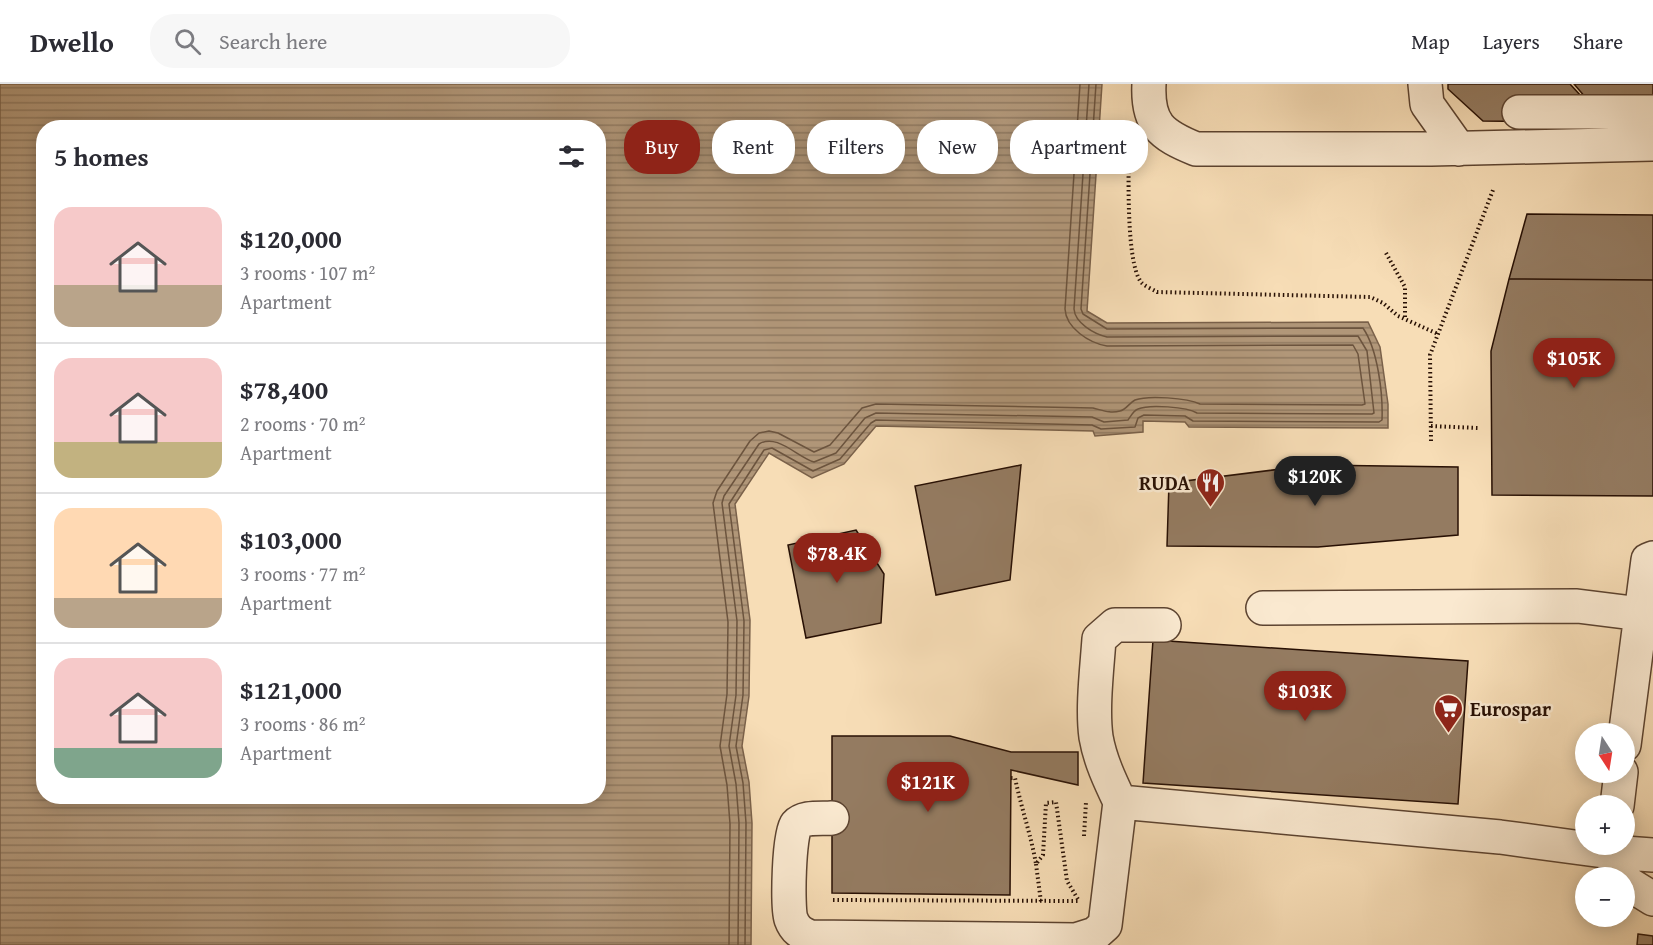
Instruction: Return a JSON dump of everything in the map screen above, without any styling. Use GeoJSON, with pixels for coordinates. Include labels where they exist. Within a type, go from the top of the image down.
{"type":"FeatureCollection","features":[{"type":"Feature","properties":{"kind":"lane"},"geometry":{"type":"LineString","coordinates":[[1149,84],[1148,100],[1155,123],[1173,140],[1196,149],[1459,149],[1653,144]]}},
{"type":"Feature","properties":{"kind":"lane"},"geometry":{"type":"LineString","coordinates":[[1425,84],[1427,104],[1459,149]]}},
{"type":"Feature","properties":{"kind":"lane"},"geometry":{"type":"LineString","coordinates":[[1519,112],[1653,112]]}},
{"type":"Feature","properties":{"kind":"lane"},"geometry":{"type":"LineString","coordinates":[[1627,723],[1648,560],[1653,558]]}},
{"type":"Feature","properties":{"kind":"lane"},"geometry":{"type":"LineString","coordinates":[[1263,608],[1577,606],[1641,614]]}},
{"type":"Feature","properties":{"kind":"lane"},"geometry":{"type":"LineString","coordinates":[[832,818],[803,820],[794,826],[790,842],[790,917],[798,931],[810,937],[1076,940],[1095,934],[1105,925],[1120,802],[1107,774],[1096,736],[1096,688],[1100,639],[1115,625],[1164,625]]}},
{"type":"Feature","properties":{"kind":"lane"},"geometry":{"type":"LineString","coordinates":[[1120,802],[1500,837],[1617,864],[1653,855]]}},
{"type":"Feature","properties":{"kind":"lane"},"geometry":{"type":"LineString","coordinates":[[1617,864],[1653,899]]}},
{"type":"Feature","properties":{"kind":"path"},"geometry":{"type":"LineString","coordinates":[[1129,174],[1129,212],[1134,266],[1141,282],[1157,292],[1370,297],[1383,303],[1405,319],[1438,334]]}},
{"type":"Feature","properties":{"kind":"path"},"geometry":{"type":"LineString","coordinates":[[1431,441],[1430,355],[1493,190]]}},
{"type":"Feature","properties":{"kind":"path"},"geometry":{"type":"LineString","coordinates":[[1386,253],[1405,287],[1405,319]]}},
{"type":"Feature","properties":{"kind":"path"},"geometry":{"type":"LineString","coordinates":[[1431,426],[1478,428]]}},
{"type":"Feature","properties":{"kind":"path"},"geometry":{"type":"LineString","coordinates":[[1011,778],[1015,778],[1031,838],[1041,902]]}},
{"type":"Feature","properties":{"kind":"path"},"geometry":{"type":"LineString","coordinates":[[833,900],[1079,902],[1067,881],[1056,802],[1046,803],[1043,855],[1036,864]]}},
{"type":"Feature","properties":{"kind":"water"},"geometry":{"type":"Polygon","coordinates":[[[0,84],[1102,84],[1100,120],[1010,120],[1010,174],[1096,174],[1087,311],[1107,323],[1368,322],[1380,347],[1388,404],[1388,428],[1189,427],[1185,422],[1143,421],[1143,432],[1095,436],[1093,431],[876,426],[844,464],[812,478],[769,453],[735,504],[750,620],[749,696],[742,746],[749,782],[752,823],[751,945],[0,945],[0,84]]]}},
{"type":"Feature","properties":{"kind":"building"},"geometry":{"type":"Polygon","coordinates":[[[1448,84],[1570,84],[1592,108],[1653,123],[1483,121],[1448,89],[1448,84]]]}},
{"type":"Feature","properties":{"kind":"building"},"geometry":{"type":"Polygon","coordinates":[[[1574,84],[1653,84],[1653,104],[1592,105],[1574,84]]]}},
{"type":"Feature","properties":{"kind":"building"},"geometry":{"type":"Polygon","coordinates":[[[1527,214],[1653,215],[1653,280],[1509,279],[1527,214]]]}},
{"type":"Feature","properties":{"kind":"building"},"geometry":{"type":"Polygon","coordinates":[[[1509,279],[1653,280],[1653,496],[1492,495],[1491,351],[1509,279]]]}},
{"type":"Feature","properties":{"kind":"building"},"geometry":{"type":"Polygon","coordinates":[[[1021,465],[1010,580],[936,595],[915,486],[1021,465]]]}},
{"type":"Feature","properties":{"kind":"building"},"geometry":{"type":"Polygon","coordinates":[[[1313,465],[1458,467],[1458,535],[1318,547],[1167,546],[1169,483],[1313,465]]]}},
{"type":"Feature","properties":{"kind":"building"},"geometry":{"type":"Polygon","coordinates":[[[856,530],[884,574],[881,623],[806,638],[788,545],[856,530]]]}},
{"type":"Feature","properties":{"kind":"building"},"geometry":{"type":"Polygon","coordinates":[[[1153,640],[1468,661],[1458,804],[1143,783],[1153,640]]]}},
{"type":"Feature","properties":{"kind":"building"},"geometry":{"type":"Polygon","coordinates":[[[832,736],[950,736],[1011,752],[1078,752],[1078,785],[1011,770],[1010,895],[832,893],[832,736]]]}},
{"type":"Feature","properties":{"kind":"building"},"geometry":{"type":"Polygon","coordinates":[[[1638,934],[1653,936],[1653,945],[1637,945],[1638,934]]]}},
{"type":"Feature","properties":{"kind":"place","name":"RUDA"},"geometry":{"type":"Point","coordinates":[1211,508]}},
{"type":"Feature","properties":{"kind":"place","name":"Eurospar"},"geometry":{"type":"Point","coordinates":[1449,734]}}]}
